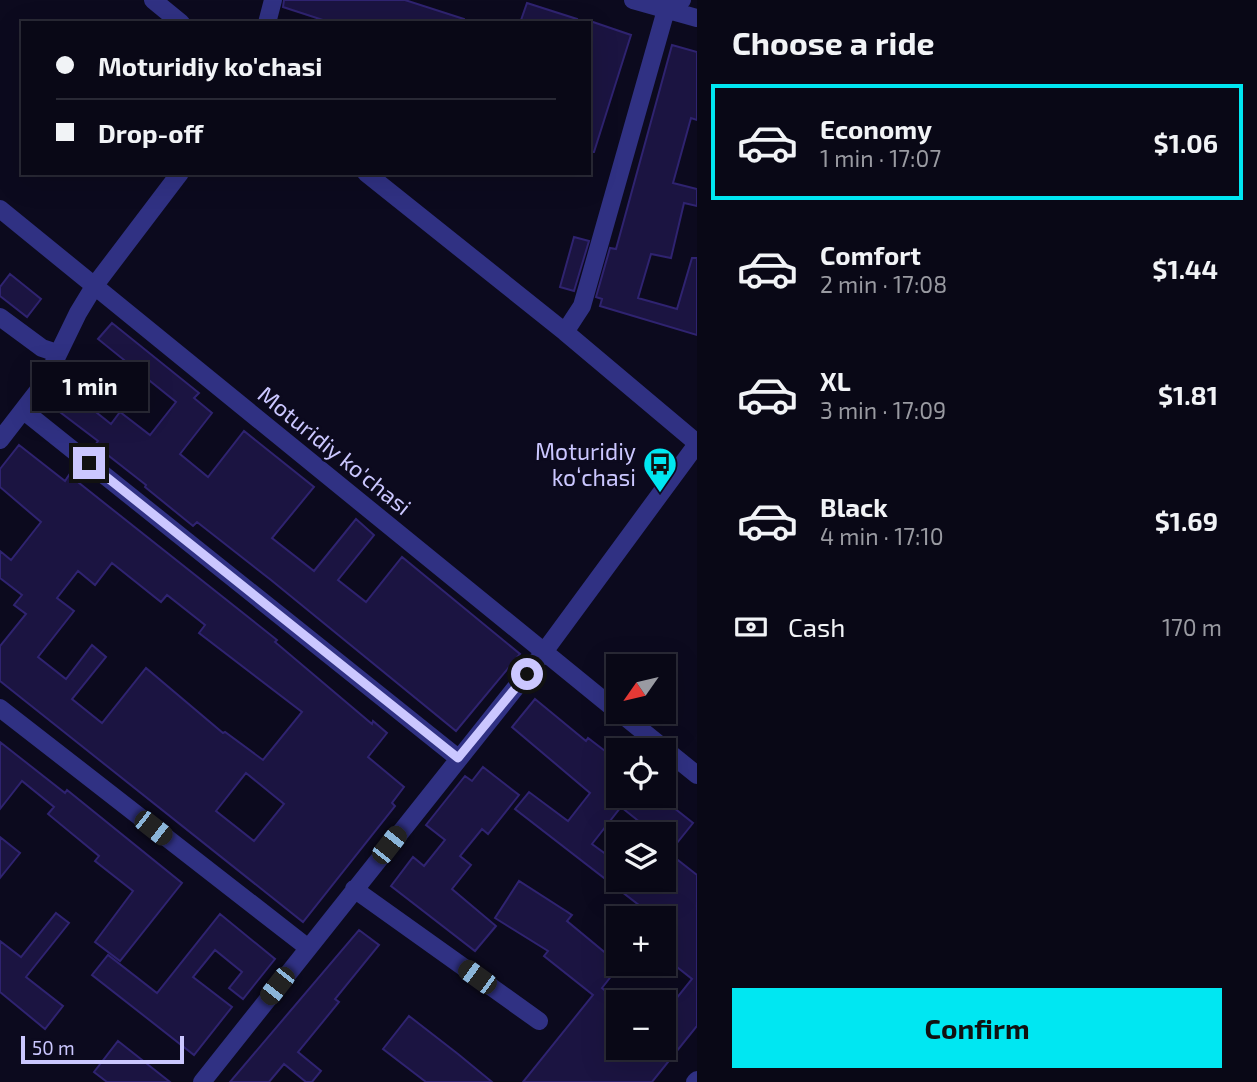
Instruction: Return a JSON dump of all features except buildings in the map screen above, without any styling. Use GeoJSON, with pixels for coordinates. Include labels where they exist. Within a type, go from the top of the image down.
{"type":"FeatureCollection","features":[{"type":"Feature","properties":{"kind":"street"},"geometry":{"type":"LineString","coordinates":[[153,0],[179,21]]}},
{"type":"Feature","properties":{"kind":"street"},"geometry":{"type":"LineString","coordinates":[[268,21],[273,0]]}},
{"type":"Feature","properties":{"kind":"street"},"geometry":{"type":"LineString","coordinates":[[633,0],[697,18]]}},
{"type":"Feature","properties":{"kind":"street"},"geometry":{"type":"LineString","coordinates":[[565,332],[582,306],[666,10],[682,0]]}},
{"type":"Feature","properties":{"kind":"street"},"geometry":{"type":"LineString","coordinates":[[0,440],[44,383],[57,353],[96,285],[178,175]]}},
{"type":"Feature","properties":{"kind":"street"},"geometry":{"type":"LineString","coordinates":[[202,1082],[544,653],[697,444],[565,332],[369,175]]}},
{"type":"Feature","properties":{"kind":"street","name":"Moturidiy ko'chasi"},"geometry":{"type":"LineString","coordinates":[[0,209],[606,702]]}},
{"type":"Feature","properties":{"kind":"street"},"geometry":{"type":"LineString","coordinates":[[0,317],[42,348],[57,353]]}},
{"type":"Feature","properties":{"kind":"street"},"geometry":{"type":"LineString","coordinates":[[24,411],[458,758]]}},
{"type":"Feature","properties":{"kind":"street"},"geometry":{"type":"LineString","coordinates":[[0,708],[307,947]]}},
{"type":"Feature","properties":{"kind":"street","name":"Moturidiy ko'chasi"},"geometry":{"type":"LineString","coordinates":[[633,724],[697,775]]}},
{"type":"Feature","properties":{"kind":"street"},"geometry":{"type":"LineString","coordinates":[[354,889],[539,1021]]}},
{"type":"Feature","properties":{"kind":"place","name":"Moturidiy koʻchasi"},"geometry":{"type":"Point","coordinates":[660,494]}},
{"type":"Feature","properties":{"kind":"route"},"geometry":{"type":"LineString","coordinates":[[89,463],[458,758],[527,674]]}}]}
